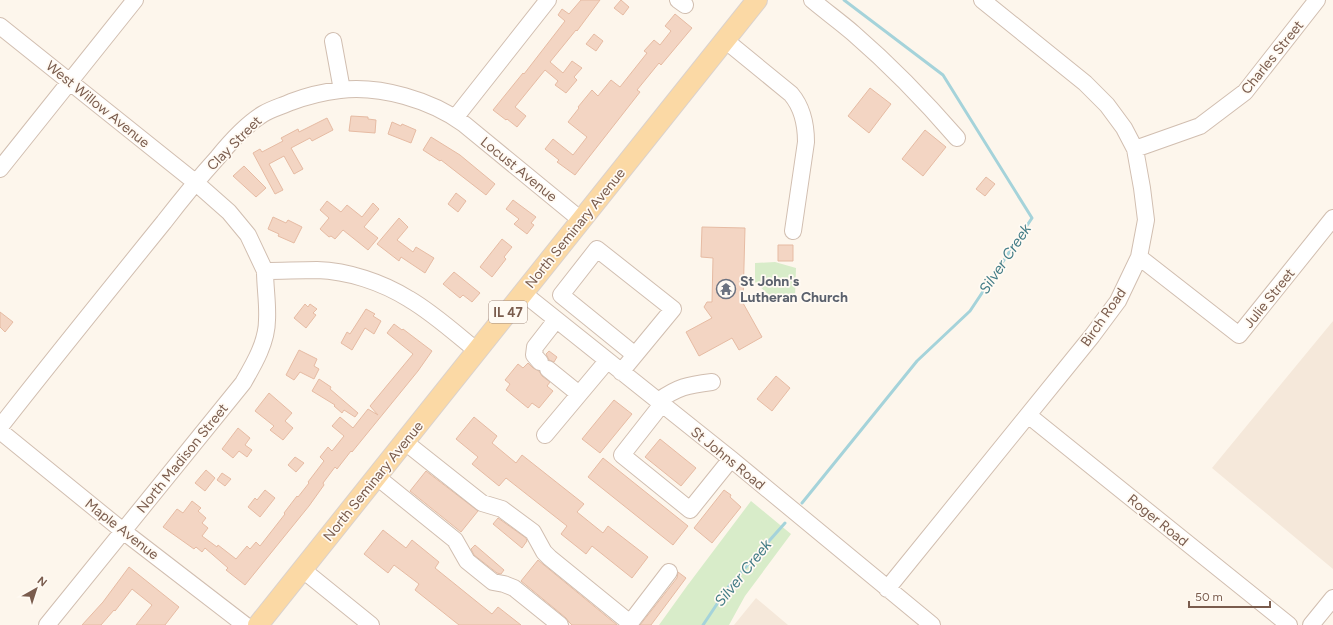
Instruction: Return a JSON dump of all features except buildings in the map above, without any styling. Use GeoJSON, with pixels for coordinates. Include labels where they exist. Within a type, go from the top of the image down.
{"type":"FeatureCollection","features":[{"type":"Feature","properties":{"kind":"main road","name":"North Seminary Avenue"},"geometry":{"type":"LineString","coordinates":[[258,625],[757,0]]}},
{"type":"Feature","properties":{"kind":"street"},"geometry":{"type":"LineString","coordinates":[[0,169],[135,0]]}},
{"type":"Feature","properties":{"kind":"street"},"geometry":{"type":"LineString","coordinates":[[812,0],[853,33],[892,69],[957,138]]}},
{"type":"Feature","properties":{"kind":"street","name":"Birch Road"},"geometry":{"type":"LineString","coordinates":[[887,589],[1028,416],[1118,301],[1139,257],[1146,220],[1135,148],[1124,128],[1107,105],[1085,83],[982,0]]}},
{"type":"Feature","properties":{"kind":"street","name":"Charles Street"},"geometry":{"type":"LineString","coordinates":[[1135,148],[1200,126],[1246,92],[1317,0]]}},
{"type":"Feature","properties":{"kind":"street"},"geometry":{"type":"LineString","coordinates":[[455,118],[545,1]]}},
{"type":"Feature","properties":{"kind":"street","name":"West Willow Avenue"},"geometry":{"type":"LineString","coordinates":[[0,26],[196,182],[229,212],[248,235],[265,271]]}},
{"type":"Feature","properties":{"kind":"street"},"geometry":{"type":"LineString","coordinates":[[725,40],[797,100],[805,122],[806,142],[793,231]]}},
{"type":"Feature","properties":{"kind":"street"},"geometry":{"type":"LineString","coordinates":[[333,41],[342,90]]}},
{"type":"Feature","properties":{"kind":"street","name":"Clay Street"},"geometry":{"type":"LineString","coordinates":[[0,427],[196,182],[234,139],[263,113],[319,93],[342,90],[366,90],[390,93],[417,100],[455,118]]}},
{"type":"Feature","properties":{"kind":"street","name":"Locust Avenue"},"geometry":{"type":"LineString","coordinates":[[455,118],[581,220]]}},
{"type":"Feature","properties":{"kind":"street","name":"Julie Street"},"geometry":{"type":"LineString","coordinates":[[1139,257],[1239,335],[1333,218]]}},
{"type":"Feature","properties":{"kind":"street"},"geometry":{"type":"LineString","coordinates":[[621,372],[673,309],[597,249],[561,295],[635,355]]}},
{"type":"Feature","properties":{"kind":"street"},"geometry":{"type":"LineString","coordinates":[[265,271],[318,270],[350,275],[383,285],[409,298],[477,351]]}},
{"type":"Feature","properties":{"kind":"street","name":"North Madison Street"},"geometry":{"type":"LineString","coordinates":[[47,625],[243,383],[256,362],[264,338],[267,321],[265,271]]}},
{"type":"Feature","properties":{"kind":"street","name":"St Johns Road"},"geometry":{"type":"LineString","coordinates":[[523,293],[731,460],[932,625]]}},
{"type":"Feature","properties":{"kind":"street"},"geometry":{"type":"LineString","coordinates":[[574,305],[535,347],[534,355],[544,366],[579,394]]}},
{"type":"Feature","properties":{"kind":"street"},"geometry":{"type":"LineString","coordinates":[[545,435],[607,361]]}},
{"type":"Feature","properties":{"kind":"street"},"geometry":{"type":"LineString","coordinates":[[712,382],[690,385],[672,391],[660,403],[622,455],[690,510],[731,460]]}},
{"type":"Feature","properties":{"kind":"street","name":"Roger Road"},"geometry":{"type":"LineString","coordinates":[[1028,416],[1289,625]]}},
{"type":"Feature","properties":{"kind":"street","name":"Maple Avenue"},"geometry":{"type":"LineString","coordinates":[[0,431],[124,531],[245,625]]}},
{"type":"Feature","properties":{"kind":"street"},"geometry":{"type":"LineString","coordinates":[[405,442],[482,503],[502,509],[533,532],[544,552],[550,558],[629,624],[669,572]]}},
{"type":"Feature","properties":{"kind":"street"},"geometry":{"type":"LineString","coordinates":[[376,477],[455,540],[467,561],[483,574],[493,582],[514,588],[560,625]]}},
{"type":"Feature","properties":{"kind":"street"},"geometry":{"type":"LineString","coordinates":[[303,570],[371,625]]}},
{"type":"Feature","properties":{"kind":"street"},"geometry":{"type":"LineString","coordinates":[[1312,625],[1333,598]]}},
{"type":"Feature","properties":{"kind":"shaded area"},"geometry":{"type":"Polygon","coordinates":[[[1333,321],[1333,569],[1212,468],[1333,321]]]}},
{"type":"Feature","properties":{"kind":"shaded area"},"geometry":{"type":"Polygon","coordinates":[[[756,598],[788,625],[734,625],[756,598]]]}},
{"type":"Feature","properties":{"kind":"green space"},"geometry":{"type":"Polygon","coordinates":[[[775,262],[796,268],[795,297],[770,296],[755,282],[755,263],[775,262]]]}},
{"type":"Feature","properties":{"kind":"green space"},"geometry":{"type":"Polygon","coordinates":[[[751,501],[791,534],[745,596],[729,625],[659,625],[687,586],[751,501]]]}},
{"type":"Feature","properties":{"kind":"waterway","name":"Silver Creek"},"geometry":{"type":"LineString","coordinates":[[802,503],[917,361],[970,311],[1032,218],[943,75],[844,0]]}},
{"type":"Feature","properties":{"kind":"waterway","name":"Silver Creek"},"geometry":{"type":"LineString","coordinates":[[703,625],[729,586],[785,523]]}},
{"type":"Feature","properties":{"kind":"place","name":"St John's Lutheran Church"},"geometry":{"type":"Point","coordinates":[726,289]}}]}
